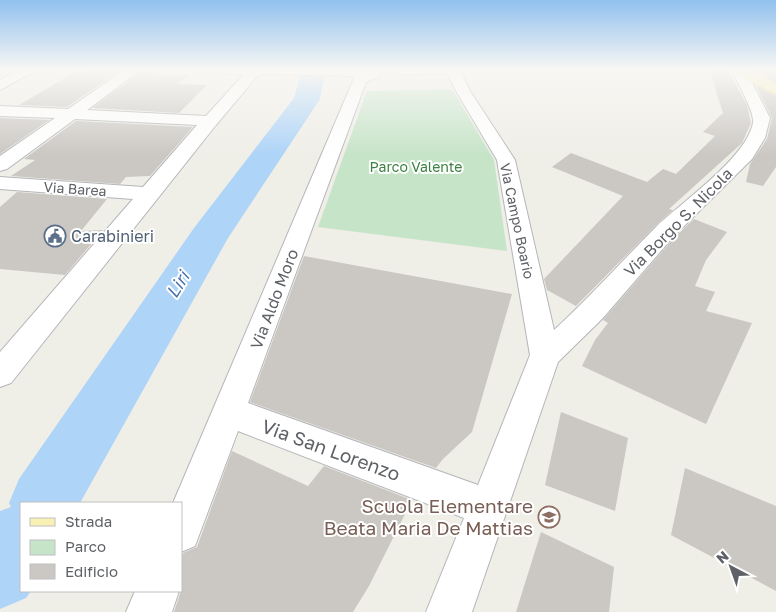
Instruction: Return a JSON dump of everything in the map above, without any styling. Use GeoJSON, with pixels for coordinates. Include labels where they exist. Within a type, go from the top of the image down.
{"type":"FeatureCollection","features":[{"type":"Feature","properties":{"kind":"street"},"geometry":{"type":"LineString","coordinates":[[0,165],[95,98]]}},
{"type":"Feature","properties":{"kind":"street"},"geometry":{"type":"LineString","coordinates":[[0,374],[210,121],[233,98]]}},
{"type":"Feature","properties":{"kind":"street","name":"Via Aldo Moro"},"geometry":{"type":"LineString","coordinates":[[182,530],[353,98]]}},
{"type":"Feature","properties":{"kind":"street","name":"Via Campo Boario"},"geometry":{"type":"LineString","coordinates":[[467,98],[506,160],[545,355]]}},
{"type":"Feature","properties":{"kind":"street","name":"Via Borgo S. Nicola"},"geometry":{"type":"LineString","coordinates":[[545,355],[572,334],[666,232],[745,155],[762,125],[762,118],[751,98]]}},
{"type":"Feature","properties":{"kind":"street"},"geometry":{"type":"LineString","coordinates":[[0,111],[210,121]]}},
{"type":"Feature","properties":{"kind":"street","name":"Via Barea"},"geometry":{"type":"LineString","coordinates":[[0,183],[151,194]]}},
{"type":"Feature","properties":{"kind":"street"},"geometry":{"type":"LineString","coordinates":[[449,612],[545,355]]}},
{"type":"Feature","properties":{"kind":"street","name":"Via San Lorenzo"},"geometry":{"type":"LineString","coordinates":[[230,412],[488,508]]}},
{"type":"Feature","properties":{"kind":"street"},"geometry":{"type":"LineString","coordinates":[[149,612],[157,592]]}},
{"type":"Feature","properties":{"kind":"green space","name":"Parco Valente"},"geometry":{"type":"Polygon","coordinates":[[[365,98],[457,98],[494,160],[507,251],[318,227],[365,98]]]}},
{"type":"Feature","properties":{"kind":"building"},"geometry":{"type":"Polygon","coordinates":[[[32,98],[81,98],[67,107],[19,105],[32,98]]]}},
{"type":"Feature","properties":{"kind":"building"},"geometry":{"type":"Polygon","coordinates":[[[106,98],[194,98],[179,113],[92,108],[106,98]]]}},
{"type":"Feature","properties":{"kind":"building"},"geometry":{"type":"Polygon","coordinates":[[[718,98],[743,98],[747,105],[751,123],[742,143],[669,209],[673,210],[576,306],[547,290],[544,279],[623,196],[552,167],[571,153],[647,182],[663,169],[676,174],[715,136],[703,132],[723,113],[718,98]]]}},
{"type":"Feature","properties":{"kind":"building"},"geometry":{"type":"Polygon","coordinates":[[[762,98],[776,98],[776,167],[763,186],[746,182],[750,164],[767,139],[772,118],[762,98]]]}},
{"type":"Feature","properties":{"kind":"building"},"geometry":{"type":"Polygon","coordinates":[[[0,118],[49,120],[0,154],[0,118]]]}},
{"type":"Feature","properties":{"kind":"building"},"geometry":{"type":"Polygon","coordinates":[[[76,121],[193,127],[150,176],[126,177],[120,184],[11,176],[35,160],[24,159],[76,121]]]}},
{"type":"Feature","properties":{"kind":"building"},"geometry":{"type":"Polygon","coordinates":[[[17,192],[107,199],[81,231],[103,230],[65,275],[0,269],[0,207],[17,192]]]}},
{"type":"Feature","properties":{"kind":"building"},"geometry":{"type":"Polygon","coordinates":[[[694,219],[727,232],[706,260],[695,286],[715,292],[706,311],[752,323],[706,424],[582,366],[595,340],[608,323],[603,320],[674,238],[694,219]]]}},
{"type":"Feature","properties":{"kind":"building"},"geometry":{"type":"Polygon","coordinates":[[[304,256],[512,294],[472,432],[436,468],[250,402],[304,256]]]}},
{"type":"Feature","properties":{"kind":"building"},"geometry":{"type":"Polygon","coordinates":[[[561,412],[628,438],[615,511],[545,485],[561,412]]]}},
{"type":"Feature","properties":{"kind":"building"},"geometry":{"type":"Polygon","coordinates":[[[232,451],[308,486],[324,466],[412,500],[369,586],[353,612],[174,612],[182,592],[182,556],[183,553],[197,547],[232,451]]]}},
{"type":"Feature","properties":{"kind":"building"},"geometry":{"type":"Polygon","coordinates":[[[685,468],[776,506],[776,591],[671,535],[685,468]]]}},
{"type":"Feature","properties":{"kind":"building"},"geometry":{"type":"Polygon","coordinates":[[[541,532],[614,567],[609,612],[516,612],[541,532]]]}},
{"type":"Feature","properties":{"kind":"waterway","name":"Liri"},"geometry":{"type":"LineString","coordinates":[[44,502],[208,237],[307,98]]}},
{"type":"Feature","properties":{"kind":"waterway","name":"Liri"},"geometry":{"type":"LineString","coordinates":[[0,572],[20,540]]}},
{"type":"Feature","properties":{"kind":"place","name":"Carabinieri"},"geometry":{"type":"Point","coordinates":[55,236]}},
{"type":"Feature","properties":{"kind":"place","name":"Scuola Elementare Beata Maria De Mattias"},"geometry":{"type":"Point","coordinates":[549,517]}}]}
